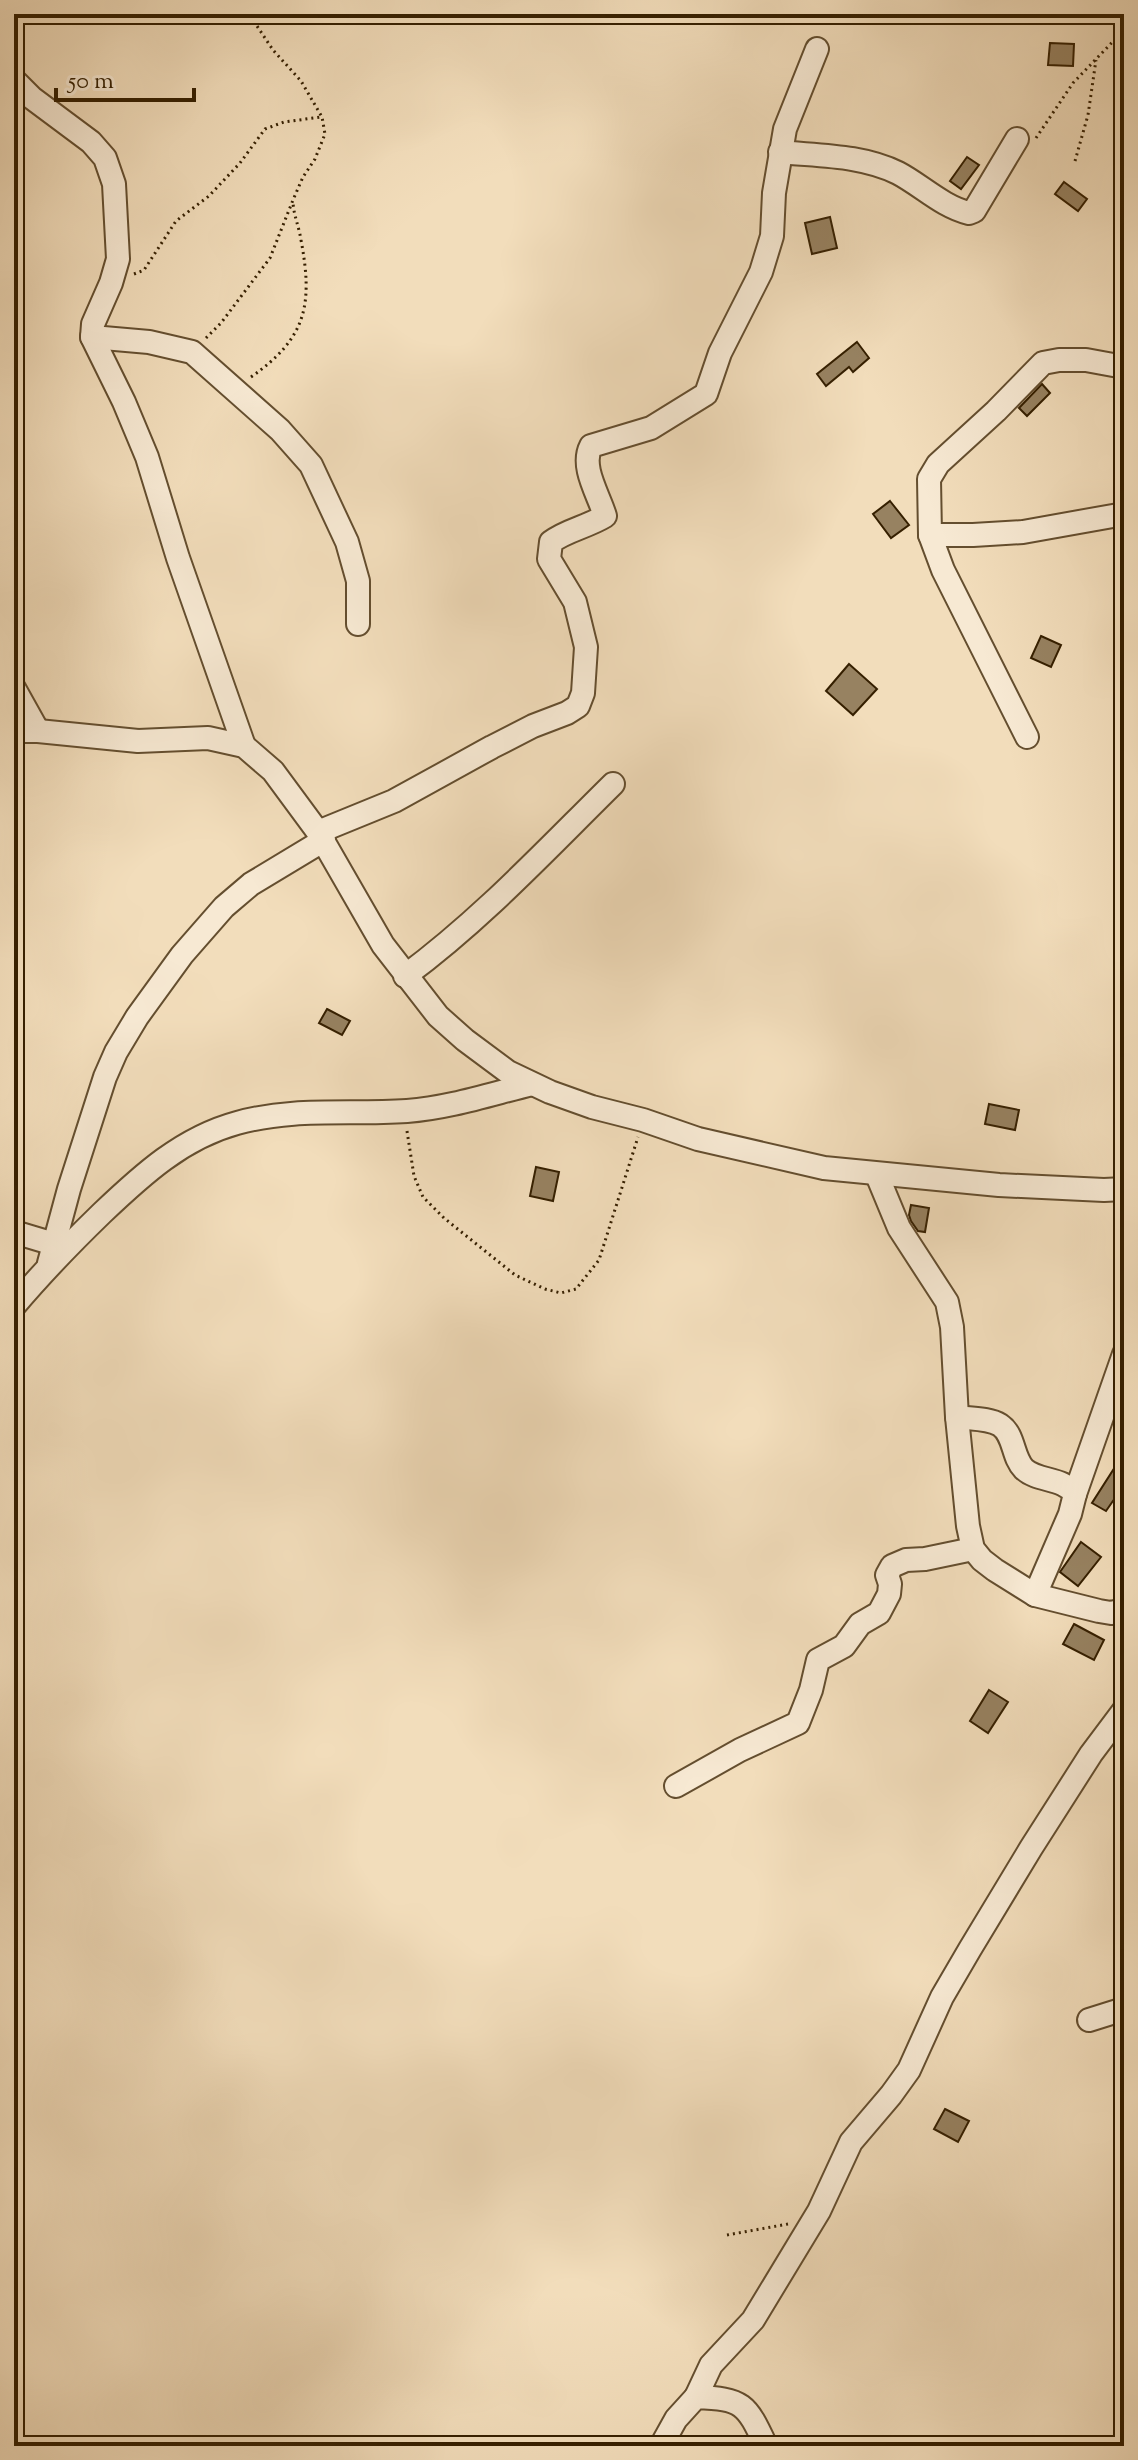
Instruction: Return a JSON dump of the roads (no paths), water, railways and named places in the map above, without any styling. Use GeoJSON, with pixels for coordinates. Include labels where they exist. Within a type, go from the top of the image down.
{"type":"FeatureCollection","features":[{"type":"Feature","properties":{"kind":"street"},"geometry":{"type":"LineString","coordinates":[[52,1254],[105,1077],[116,1052],[182,955],[224,907],[251,884],[321,836],[394,801],[533,726],[578,706],[583,693],[586,647],[575,602],[549,559],[551,542],[561,535],[588,527],[605,516],[588,469],[586,456],[591,446],[651,428],[706,394],[720,353],[761,272],[772,236],[774,193],[785,129],[817,49]]}},
{"type":"Feature","properties":{"kind":"street"},"geometry":{"type":"LineString","coordinates":[[14,80],[32,98],[91,142],[105,158],[114,184],[118,259],[93,324],[92,337],[147,457],[183,572],[244,746]]}},
{"type":"Feature","properties":{"kind":"street"},"geometry":{"type":"LineString","coordinates":[[780,152],[868,161],[897,173],[951,206],[969,213],[974,211],[1025,142]]}},
{"type":"Feature","properties":{"kind":"street"},"geometry":{"type":"LineString","coordinates":[[92,337],[149,342],[192,352],[280,430],[311,465],[347,542],[358,581],[358,624]]}},
{"type":"Feature","properties":{"kind":"street"},"geometry":{"type":"LineString","coordinates":[[1027,737],[943,570],[930,535],[929,479],[938,464],[1043,363],[1086,360],[1124,367]]}},
{"type":"Feature","properties":{"kind":"street"},"geometry":{"type":"LineString","coordinates":[[930,535],[1023,532],[1124,514]]}},
{"type":"Feature","properties":{"kind":"street"},"geometry":{"type":"LineString","coordinates":[[14,688],[38,731]]}},
{"type":"Feature","properties":{"kind":"street"},"geometry":{"type":"LineString","coordinates":[[14,731],[138,741],[208,738],[244,746],[273,771],[321,836],[383,945],[438,1016],[508,1072],[532,1084],[592,1107],[698,1139],[791,1162],[877,1175],[1027,1187],[1124,1189]]}},
{"type":"Feature","properties":{"kind":"street"},"geometry":{"type":"LineString","coordinates":[[405,976],[442,949],[493,903],[613,784]]}},
{"type":"Feature","properties":{"kind":"street"},"geometry":{"type":"LineString","coordinates":[[14,1306],[52,1254],[136,1180],[182,1147],[209,1133],[236,1123],[297,1112],[431,1108],[532,1084]]}},
{"type":"Feature","properties":{"kind":"street"},"geometry":{"type":"LineString","coordinates":[[877,1175],[899,1228],[947,1302],[952,1327],[968,1526],[973,1549],[995,1570],[1035,1595],[1099,1611],[1111,1613],[1124,1610]]}},
{"type":"Feature","properties":{"kind":"street"},"geometry":{"type":"LineString","coordinates":[[14,1232],[52,1254]]}},
{"type":"Feature","properties":{"kind":"street"},"geometry":{"type":"LineString","coordinates":[[1035,1595],[1070,1514],[1124,1354]]}},
{"type":"Feature","properties":{"kind":"street"},"geometry":{"type":"LineString","coordinates":[[957,1417],[997,1423],[1011,1438],[1023,1468],[1039,1477],[1064,1484],[1075,1494]]}},
{"type":"Feature","properties":{"kind":"street"},"geometry":{"type":"LineString","coordinates":[[676,1786],[740,1750],[798,1723],[811,1690],[818,1660],[844,1646],[860,1624],[879,1613],[889,1594],[887,1575],[892,1566],[906,1560],[973,1549]]}},
{"type":"Feature","properties":{"kind":"street"},"geometry":{"type":"LineString","coordinates":[[661,2446],[676,2419],[696,2397],[711,2365],[753,2320],[815,2217],[851,2142],[909,2070],[942,1997],[970,1949],[1083,1768],[1124,1710]]}},
{"type":"Feature","properties":{"kind":"street"},"geometry":{"type":"LineString","coordinates":[[1089,2020],[1124,2009]]}},
{"type":"Feature","properties":{"kind":"street"},"geometry":{"type":"LineString","coordinates":[[696,2397],[727,2398],[744,2407],[766,2446]]}}]}
